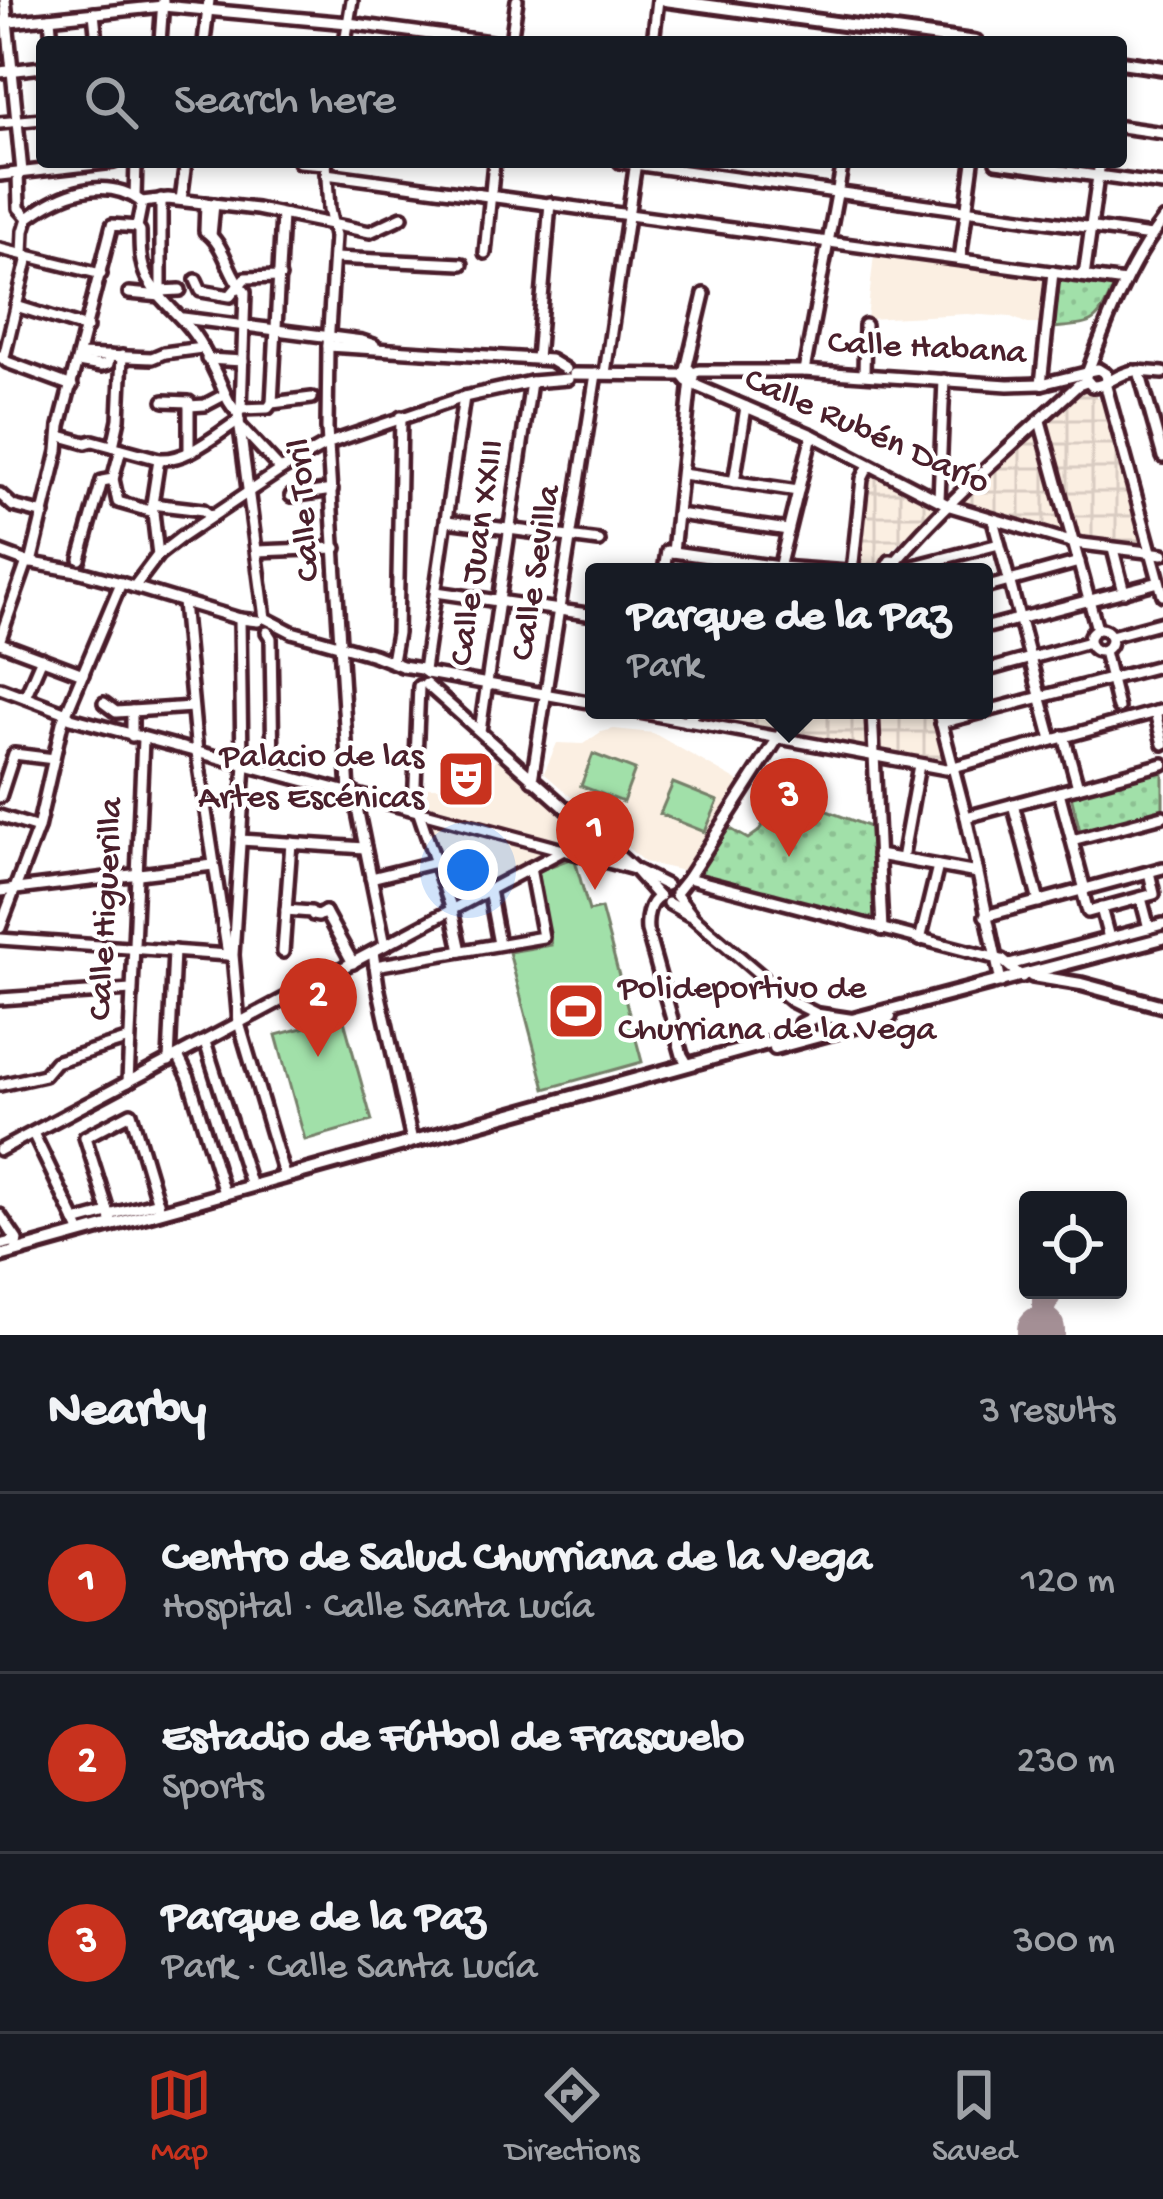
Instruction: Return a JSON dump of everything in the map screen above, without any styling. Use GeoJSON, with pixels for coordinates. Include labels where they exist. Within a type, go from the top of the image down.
{"type":"FeatureCollection","features":[{"type":"Feature","properties":{"kind":"main road"},"geometry":{"type":"LineString","coordinates":[[662,0],[933,36]]}},
{"type":"Feature","properties":{"kind":"main road"},"geometry":{"type":"LineString","coordinates":[[1127,63],[1163,68]]}},
{"type":"Feature","properties":{"kind":"main road"},"geometry":{"type":"LineString","coordinates":[[1,1251],[39,1246],[828,1024],[1058,967],[1159,928]]}},
{"type":"Feature","properties":{"kind":"main road"},"geometry":{"type":"LineString","coordinates":[[1077,981],[1078,961]]}},
{"type":"Feature","properties":{"kind":"main road"},"geometry":{"type":"LineString","coordinates":[[1058,967],[1077,981]]}},
{"type":"Feature","properties":{"kind":"main road"},"geometry":{"type":"LineString","coordinates":[[1024,976],[1077,981],[1163,1006]]}},
{"type":"Feature","properties":{"kind":"main road"},"geometry":{"type":"LineString","coordinates":[[608,1088],[785,1046],[805,1031],[828,1024],[865,1024],[986,986]]}},
{"type":"Feature","properties":{"kind":"main road"},"geometry":{"type":"LineString","coordinates":[[1,1251],[14,1241],[267,1180]]}},
{"type":"Feature","properties":{"kind":"main road"},"geometry":{"type":"LineString","coordinates":[[139,1218],[159,1205]]}},
{"type":"Feature","properties":{"kind":"main road"},"geometry":{"type":"LineString","coordinates":[[14,1241],[39,1246]]}},
{"type":"Feature","properties":{"kind":"street"},"geometry":{"type":"LineString","coordinates":[[4,0],[6,71],[17,122],[19,208],[27,222]]}},
{"type":"Feature","properties":{"kind":"street"},"geometry":{"type":"LineString","coordinates":[[346,36],[352,0]]}},
{"type":"Feature","properties":{"kind":"street"},"geometry":{"type":"LineString","coordinates":[[512,36],[517,0]]}},
{"type":"Feature","properties":{"kind":"street"},"geometry":{"type":"LineString","coordinates":[[654,36],[662,0]]}},
{"type":"Feature","properties":{"kind":"street"},"geometry":{"type":"LineString","coordinates":[[3,22],[163,3],[445,36]]}},
{"type":"Feature","properties":{"kind":"street"},"geometry":{"type":"LineString","coordinates":[[160,36],[163,3]]}},
{"type":"Feature","properties":{"kind":"street"},"geometry":{"type":"LineString","coordinates":[[205,36],[209,5]]}},
{"type":"Feature","properties":{"kind":"street"},"geometry":{"type":"LineString","coordinates":[[94,13],[96,36]]}},
{"type":"Feature","properties":{"kind":"street"},"geometry":{"type":"LineString","coordinates":[[50,18],[52,36]]}},
{"type":"Feature","properties":{"kind":"street"},"geometry":{"type":"LineString","coordinates":[[866,36],[868,27]]}},
{"type":"Feature","properties":{"kind":"street"},"geometry":{"type":"LineString","coordinates":[[6,71],[36,68]]}},
{"type":"Feature","properties":{"kind":"street"},"geometry":{"type":"LineString","coordinates":[[0,123],[36,120]]}},
{"type":"Feature","properties":{"kind":"street"},"geometry":{"type":"LineString","coordinates":[[1127,129],[1163,133]]}},
{"type":"Feature","properties":{"kind":"street"},"geometry":{"type":"LineString","coordinates":[[0,175],[58,168]]}},
{"type":"Feature","properties":{"kind":"street"},"geometry":{"type":"LineString","coordinates":[[136,168],[136,227]]}},
{"type":"Feature","properties":{"kind":"street"},"geometry":{"type":"LineString","coordinates":[[181,200],[185,168]]}},
{"type":"Feature","properties":{"kind":"street","name":"Calle Toril"},"geometry":{"type":"LineString","coordinates":[[326,168],[334,258],[329,443],[351,792],[385,945]]}},
{"type":"Feature","properties":{"kind":"street"},"geometry":{"type":"LineString","coordinates":[[332,168],[490,196],[1125,282]]}},
{"type":"Feature","properties":{"kind":"street"},"geometry":{"type":"LineString","coordinates":[[485,253],[493,168]]}},
{"type":"Feature","properties":{"kind":"street","name":"Calle Sevilla"},"geometry":{"type":"LineString","coordinates":[[532,780],[635,168]]}},
{"type":"Feature","properties":{"kind":"street"},"geometry":{"type":"LineString","coordinates":[[672,168],[1151,236]]}},
{"type":"Feature","properties":{"kind":"street"},"geometry":{"type":"LineString","coordinates":[[804,371],[842,168]]}},
{"type":"Feature","properties":{"kind":"street"},"geometry":{"type":"LineString","coordinates":[[960,259],[973,168]]}},
{"type":"Feature","properties":{"kind":"street"},"geometry":{"type":"LineString","coordinates":[[1040,168],[1163,185]]}},
{"type":"Feature","properties":{"kind":"street"},"geometry":{"type":"LineString","coordinates":[[1084,276],[1099,168]]}},
{"type":"Feature","properties":{"kind":"street"},"geometry":{"type":"LineString","coordinates":[[71,386],[2,356],[6,319],[16,307],[27,222],[35,212],[99,186],[138,199],[210,203],[370,232],[402,217]]}},
{"type":"Feature","properties":{"kind":"street"},"geometry":{"type":"LineString","coordinates":[[161,200],[161,293]]}},
{"type":"Feature","properties":{"kind":"street"},"geometry":{"type":"LineString","coordinates":[[210,203],[211,235],[222,249],[232,279],[245,292],[240,417],[265,625],[271,638],[274,772]]}},
{"type":"Feature","properties":{"kind":"street"},"geometry":{"type":"LineString","coordinates":[[537,359],[550,203]]}},
{"type":"Feature","properties":{"kind":"street"},"geometry":{"type":"LineString","coordinates":[[61,436],[167,460],[189,452],[240,417],[268,408],[272,403],[283,215]]}},
{"type":"Feature","properties":{"kind":"street"},"geometry":{"type":"LineString","coordinates":[[1163,220],[1105,324],[1096,373],[1163,595]]}},
{"type":"Feature","properties":{"kind":"street"},"geometry":{"type":"LineString","coordinates":[[83,674],[0,641],[44,514],[60,426],[112,226],[140,231],[145,274],[171,312],[196,337],[224,395],[281,470]]}},
{"type":"Feature","properties":{"kind":"street"},"geometry":{"type":"LineString","coordinates":[[368,260],[370,232]]}},
{"type":"Feature","properties":{"kind":"street"},"geometry":{"type":"LineString","coordinates":[[0,249],[101,274]]}},
{"type":"Feature","properties":{"kind":"street"},"geometry":{"type":"LineString","coordinates":[[334,258],[462,264]]}},
{"type":"Feature","properties":{"kind":"street"},"geometry":{"type":"LineString","coordinates":[[1041,383],[1053,272]]}},
{"type":"Feature","properties":{"kind":"street"},"geometry":{"type":"LineString","coordinates":[[196,280],[201,291],[230,296],[245,278],[280,277]]}},
{"type":"Feature","properties":{"kind":"street"},"geometry":{"type":"LineString","coordinates":[[129,293],[180,290]]}},
{"type":"Feature","properties":{"kind":"street"},"geometry":{"type":"LineString","coordinates":[[674,552],[688,375],[704,294]]}},
{"type":"Feature","properties":{"kind":"street"},"geometry":{"type":"LineString","coordinates":[[16,307],[87,328]]}},
{"type":"Feature","properties":{"kind":"street","name":"Calle Habana"},"geometry":{"type":"LineString","coordinates":[[181,318],[329,342],[362,340],[385,349],[550,360],[569,374],[804,371],[1008,385],[1096,373],[1163,373]]}},
{"type":"Feature","properties":{"kind":"street"},"geometry":{"type":"LineString","coordinates":[[196,337],[210,322]]}},
{"type":"Feature","properties":{"kind":"street"},"geometry":{"type":"LineString","coordinates":[[864,374],[865,325]]}},
{"type":"Feature","properties":{"kind":"street"},"geometry":{"type":"LineString","coordinates":[[79,358],[101,366],[108,364],[110,356],[152,358],[164,353],[204,353],[243,361]]}},
{"type":"Feature","properties":{"kind":"street"},"geometry":{"type":"LineString","coordinates":[[122,356],[113,479],[118,502],[203,510],[211,516]]}},
{"type":"Feature","properties":{"kind":"street"},"geometry":{"type":"LineString","coordinates":[[1137,371],[1163,457]]}},
{"type":"Feature","properties":{"kind":"street"},"geometry":{"type":"LineString","coordinates":[[897,563],[950,506],[1096,373]]}},
{"type":"Feature","properties":{"kind":"street"},"geometry":{"type":"LineString","coordinates":[[134,587],[158,555],[250,490],[329,443],[464,397],[569,374]]}},
{"type":"Feature","properties":{"kind":"street","name":"Calle Rubén Darío"},"geometry":{"type":"LineString","coordinates":[[688,375],[697,386],[812,435],[950,506],[1074,543],[1163,554]]}},
{"type":"Feature","properties":{"kind":"street"},"geometry":{"type":"LineString","coordinates":[[939,500],[944,380]]}},
{"type":"Feature","properties":{"kind":"street","name":"Calle Juan XXIII"},"geometry":{"type":"LineString","coordinates":[[480,731],[531,382]]}},
{"type":"Feature","properties":{"kind":"street"},"geometry":{"type":"LineString","coordinates":[[189,406],[205,405],[224,395]]}},
{"type":"Feature","properties":{"kind":"street"},"geometry":{"type":"LineString","coordinates":[[461,951],[452,910],[416,809],[421,676],[464,397]]}},
{"type":"Feature","properties":{"kind":"street"},"geometry":{"type":"LineString","coordinates":[[272,403],[312,398]]}},
{"type":"Feature","properties":{"kind":"street"},"geometry":{"type":"LineString","coordinates":[[164,401],[189,402],[189,452]]}},
{"type":"Feature","properties":{"kind":"street"},"geometry":{"type":"LineString","coordinates":[[734,482],[746,407]]}},
{"type":"Feature","properties":{"kind":"street"},"geometry":{"type":"LineString","coordinates":[[397,664],[401,417]]}},
{"type":"Feature","properties":{"kind":"street"},"geometry":{"type":"LineString","coordinates":[[1040,421],[1097,629]]}},
{"type":"Feature","properties":{"kind":"street"},"geometry":{"type":"LineString","coordinates":[[780,563],[812,435]]}},
{"type":"Feature","properties":{"kind":"street"},"geometry":{"type":"LineString","coordinates":[[158,555],[153,508],[159,459]]}},
{"type":"Feature","properties":{"kind":"street"},"geometry":{"type":"LineString","coordinates":[[851,563],[862,478],[869,465]]}},
{"type":"Feature","properties":{"kind":"street"},"geometry":{"type":"LineString","coordinates":[[682,474],[798,491]]}},
{"type":"Feature","properties":{"kind":"street"},"geometry":{"type":"LineString","coordinates":[[80,559],[102,481],[113,479]]}},
{"type":"Feature","properties":{"kind":"street"},"geometry":{"type":"LineString","coordinates":[[292,496],[332,490]]}},
{"type":"Feature","properties":{"kind":"street"},"geometry":{"type":"LineString","coordinates":[[0,494],[14,506],[44,514]]}},
{"type":"Feature","properties":{"kind":"street"},"geometry":{"type":"LineString","coordinates":[[678,514],[788,530]]}},
{"type":"Feature","properties":{"kind":"street"},"geometry":{"type":"LineString","coordinates":[[447,520],[599,541]]}},
{"type":"Feature","properties":{"kind":"street"},"geometry":{"type":"LineString","coordinates":[[993,520],[1052,740]]}},
{"type":"Feature","properties":{"kind":"street"},"geometry":{"type":"LineString","coordinates":[[919,563],[999,544]]}},
{"type":"Feature","properties":{"kind":"street"},"geometry":{"type":"LineString","coordinates":[[257,551],[336,548]]}},
{"type":"Feature","properties":{"kind":"street"},"geometry":{"type":"LineString","coordinates":[[1113,549],[1124,592]]}},
{"type":"Feature","properties":{"kind":"street"},"geometry":{"type":"LineString","coordinates":[[665,563],[667,551],[738,563]]}},
{"type":"Feature","properties":{"kind":"street"},"geometry":{"type":"LineString","coordinates":[[0,552],[341,645],[421,676],[634,869],[791,1001],[828,1024]]}},
{"type":"Feature","properties":{"kind":"street"},"geometry":{"type":"LineString","coordinates":[[723,563],[725,559]]}},
{"type":"Feature","properties":{"kind":"street"},"geometry":{"type":"LineString","coordinates":[[993,585],[1079,562]]}},
{"type":"Feature","properties":{"kind":"street"},"geometry":{"type":"LineString","coordinates":[[993,626],[1160,582]]}},
{"type":"Feature","properties":{"kind":"street"},"geometry":{"type":"LineString","coordinates":[[0,928],[38,828],[67,716],[121,583]]}},
{"type":"Feature","properties":{"kind":"street"},"geometry":{"type":"LineString","coordinates":[[436,592],[585,614]]}},
{"type":"Feature","properties":{"kind":"street"},"geometry":{"type":"LineString","coordinates":[[183,602],[196,753],[219,911],[239,1024],[284,1175]]}},
{"type":"Feature","properties":{"kind":"street"},"geometry":{"type":"LineString","coordinates":[[230,955],[244,764],[240,619]]}},
{"type":"Feature","properties":{"kind":"street"},"geometry":{"type":"LineString","coordinates":[[1111,636],[1163,622]]}},
{"type":"Feature","properties":{"kind":"street"},"geometry":{"type":"LineString","coordinates":[[1097,629],[1111,636],[1110,647],[1104,651],[1093,649],[1089,642],[1097,629]]}},
{"type":"Feature","properties":{"kind":"street"},"geometry":{"type":"LineString","coordinates":[[993,668],[1089,642]]}},
{"type":"Feature","properties":{"kind":"street"},"geometry":{"type":"LineString","coordinates":[[1104,651],[1118,708]]}},
{"type":"Feature","properties":{"kind":"street"},"geometry":{"type":"LineString","coordinates":[[25,697],[42,658]]}},
{"type":"Feature","properties":{"kind":"street"},"geometry":{"type":"LineString","coordinates":[[993,709],[1163,665]]}},
{"type":"Feature","properties":{"kind":"street"},"geometry":{"type":"LineString","coordinates":[[421,676],[487,682],[585,701]]}},
{"type":"Feature","properties":{"kind":"street"},"geometry":{"type":"LineString","coordinates":[[0,688],[137,738],[634,869]]}},
{"type":"Feature","properties":{"kind":"street"},"geometry":{"type":"LineString","coordinates":[[104,704],[116,712],[192,707]]}},
{"type":"Feature","properties":{"kind":"street"},"geometry":{"type":"LineString","coordinates":[[1118,708],[1129,710],[1134,718]]}},
{"type":"Feature","properties":{"kind":"street"},"geometry":{"type":"LineString","coordinates":[[1109,724],[1118,708]]}},
{"type":"Feature","properties":{"kind":"street","name":"Calle Higuerilla"},"geometry":{"type":"LineString","coordinates":[[128,1082],[136,874],[137,738],[132,711]]}},
{"type":"Feature","properties":{"kind":"street"},"geometry":{"type":"LineString","coordinates":[[676,719],[946,769],[1159,711],[1163,744]]}},
{"type":"Feature","properties":{"kind":"street"},"geometry":{"type":"LineString","coordinates":[[685,722],[688,719]]}},
{"type":"Feature","properties":{"kind":"street"},"geometry":{"type":"LineString","coordinates":[[688,1065],[646,922],[654,900],[688,878],[790,719]]}},
{"type":"Feature","properties":{"kind":"street"},"geometry":{"type":"LineString","coordinates":[[872,719],[881,930]]}},
{"type":"Feature","properties":{"kind":"street"},"geometry":{"type":"LineString","coordinates":[[940,719],[1001,982]]}},
{"type":"Feature","properties":{"kind":"street"},"geometry":{"type":"LineString","coordinates":[[941,723],[956,719]]}},
{"type":"Feature","properties":{"kind":"street"},"geometry":{"type":"LineString","coordinates":[[1064,736],[1078,787]]}},
{"type":"Feature","properties":{"kind":"street"},"geometry":{"type":"LineString","coordinates":[[0,797],[14,754],[54,759]]}},
{"type":"Feature","properties":{"kind":"street"},"geometry":{"type":"LineString","coordinates":[[966,817],[1163,764]]}},
{"type":"Feature","properties":{"kind":"street"},"geometry":{"type":"LineString","coordinates":[[902,860],[920,765]]}},
{"type":"Feature","properties":{"kind":"street"},"geometry":{"type":"LineString","coordinates":[[1059,792],[1088,912],[1154,894],[1149,872]]}},
{"type":"Feature","properties":{"kind":"street"},"geometry":{"type":"LineString","coordinates":[[1013,804],[1040,902]]}},
{"type":"Feature","properties":{"kind":"street"},"geometry":{"type":"LineString","coordinates":[[1072,841],[1163,816]]}},
{"type":"Feature","properties":{"kind":"street"},"geometry":{"type":"LineString","coordinates":[[0,817],[38,828]]}},
{"type":"Feature","properties":{"kind":"street"},"geometry":{"type":"LineString","coordinates":[[240,840],[365,848]]}},
{"type":"Feature","properties":{"kind":"street"},"geometry":{"type":"LineString","coordinates":[[283,952],[291,843]]}},
{"type":"Feature","properties":{"kind":"street"},"geometry":{"type":"LineString","coordinates":[[0,1135],[2,1149],[562,851]]}},
{"type":"Feature","properties":{"kind":"street"},"geometry":{"type":"LineString","coordinates":[[878,855],[977,873]]}},
{"type":"Feature","properties":{"kind":"street"},"geometry":{"type":"LineString","coordinates":[[371,878],[436,862]]}},
{"type":"Feature","properties":{"kind":"street"},"geometry":{"type":"LineString","coordinates":[[0,890],[213,865]]}},
{"type":"Feature","properties":{"kind":"street"},"geometry":{"type":"LineString","coordinates":[[920,940],[938,866]]}},
{"type":"Feature","properties":{"kind":"street"},"geometry":{"type":"LineString","coordinates":[[375,966],[543,937],[530,868]]}},
{"type":"Feature","properties":{"kind":"street"},"geometry":{"type":"LineString","coordinates":[[985,916],[1163,868]]}},
{"type":"Feature","properties":{"kind":"street"},"geometry":{"type":"LineString","coordinates":[[688,878],[996,959],[1024,976]]}},
{"type":"Feature","properties":{"kind":"street"},"geometry":{"type":"LineString","coordinates":[[489,890],[499,944]]}},
{"type":"Feature","properties":{"kind":"street"},"geometry":{"type":"LineString","coordinates":[[1009,965],[1159,928],[1141,898]]}},
{"type":"Feature","properties":{"kind":"street"},"geometry":{"type":"LineString","coordinates":[[286,910],[322,908],[352,963]]}},
{"type":"Feature","properties":{"kind":"street"},"geometry":{"type":"LineString","coordinates":[[1101,908],[1109,938]]}},
{"type":"Feature","properties":{"kind":"street"},"geometry":{"type":"LineString","coordinates":[[219,911],[236,910]]}},
{"type":"Feature","properties":{"kind":"street"},"geometry":{"type":"LineString","coordinates":[[0,939],[230,955]]}},
{"type":"Feature","properties":{"kind":"street"},"geometry":{"type":"LineString","coordinates":[[174,951],[174,1058],[189,1078],[223,1190]]}},
{"type":"Feature","properties":{"kind":"street"},"geometry":{"type":"LineString","coordinates":[[373,952],[412,1141]]}},
{"type":"Feature","properties":{"kind":"street"},"geometry":{"type":"LineString","coordinates":[[0,999],[131,990]]}},
{"type":"Feature","properties":{"kind":"street"},"geometry":{"type":"LineString","coordinates":[[791,1001],[805,1031]]}},
{"type":"Feature","properties":{"kind":"street"},"geometry":{"type":"LineString","coordinates":[[0,1085],[44,1076],[55,1062],[129,1039]]}},
{"type":"Feature","properties":{"kind":"street"},"geometry":{"type":"LineString","coordinates":[[206,1042],[250,1183]]}},
{"type":"Feature","properties":{"kind":"street"},"geometry":{"type":"LineString","coordinates":[[109,1216],[85,1137],[131,1114],[159,1205]]}},
{"type":"Feature","properties":{"kind":"street"},"geometry":{"type":"LineString","coordinates":[[33,1133],[77,1226]]}},
{"type":"Feature","properties":{"kind":"street"},"geometry":{"type":"LineString","coordinates":[[0,1215],[14,1241]]}},
{"type":"Feature","properties":{"kind":"shaded area"},"geometry":{"type":"Polygon","coordinates":[[[874,254],[1048,278],[1043,324],[967,314],[867,319],[874,254]]]}},
{"type":"Feature","properties":{"kind":"shaded area"},"geometry":{"type":"Polygon","coordinates":[[[1081,391],[1091,391],[1102,401],[1141,547],[1077,538],[959,503],[1081,391]]]}},
{"type":"Feature","properties":{"kind":"shaded area"},"geometry":{"type":"Polygon","coordinates":[[[871,474],[936,506],[879,563],[859,563],[871,474]]]}},
{"type":"Feature","properties":{"kind":"shaded area"},"geometry":{"type":"Polygon","coordinates":[[[697,719],[931,719],[943,764],[697,719]]]}},
{"type":"Feature","properties":{"kind":"shaded area"},"geometry":{"type":"Polygon","coordinates":[[[614,729],[653,733],[741,783],[683,871],[644,862],[544,773],[557,743],[583,744],[614,729]]]}},
{"type":"Feature","properties":{"kind":"shaded area"},"geometry":{"type":"Polygon","coordinates":[[[499,756],[575,822],[559,841],[420,803],[420,787],[482,787],[483,773],[499,756]]]}},
{"type":"Feature","properties":{"kind":"shaded area"},"geometry":{"type":"Polygon","coordinates":[[[431,819],[547,854],[454,903],[426,824],[431,819]]]}},
{"type":"Feature","properties":{"kind":"green space"},"geometry":{"type":"Polygon","coordinates":[[[1057,279],[1114,287],[1092,321],[1052,328],[1057,279]]]}},
{"type":"Feature","properties":{"kind":"green space"},"geometry":{"type":"Polygon","coordinates":[[[593,754],[635,770],[623,802],[581,786],[593,754]]]}},
{"type":"Feature","properties":{"kind":"green space"},"geometry":{"type":"Polygon","coordinates":[[[1163,771],[1163,809],[1080,831],[1071,795],[1163,771]]]}},
{"type":"Feature","properties":{"kind":"green space"},"geometry":{"type":"Polygon","coordinates":[[[673,783],[718,801],[705,832],[660,814],[673,783]]]}},
{"type":"Feature","properties":{"kind":"green space"},"geometry":{"type":"Polygon","coordinates":[[[782,794],[870,827],[876,923],[694,874],[727,827],[748,839],[758,832],[782,794]]]}},
{"type":"Feature","properties":{"kind":"green space","name":"Polideportivo de Churriana de la Vega"},"geometry":{"type":"Polygon","coordinates":[[[572,858],[589,911],[601,908],[642,1062],[545,1089],[509,952],[551,945],[538,871],[572,858]]]}},
{"type":"Feature","properties":{"kind":"green space"},"geometry":{"type":"Polygon","coordinates":[[[343,1017],[372,1121],[305,1140],[276,1035],[343,1017]]]}},
{"type":"Feature","properties":{"kind":"taxiway"},"geometry":{"type":"LineString","coordinates":[[1041,1299],[1041,1318],[1050,1299]]}},
{"type":"Feature","properties":{"kind":"runway"},"geometry":{"type":"LineString","coordinates":[[1041,1330],[1041,1335]]}},
{"type":"Feature","properties":{"kind":"place","name":"Palacio de las Artes Escénicas"},"geometry":{"type":"Point","coordinates":[466,779]}},
{"type":"Feature","properties":{"kind":"place","name":"Parque de la Paz"},"geometry":{"type":"Point","coordinates":[789,857]}},
{"type":"Feature","properties":{"kind":"place","name":"Centro de Salud Churriana de la Vega"},"geometry":{"type":"Point","coordinates":[595,890]}},
{"type":"Feature","properties":{"kind":"place","name":"Polideportivo de Churriana de la Vega"},"geometry":{"type":"Point","coordinates":[576,1011]}},
{"type":"Feature","properties":{"kind":"place","name":"Estadio de Fútbol de Frascuelo"},"geometry":{"type":"Point","coordinates":[318,1057]}}]}
